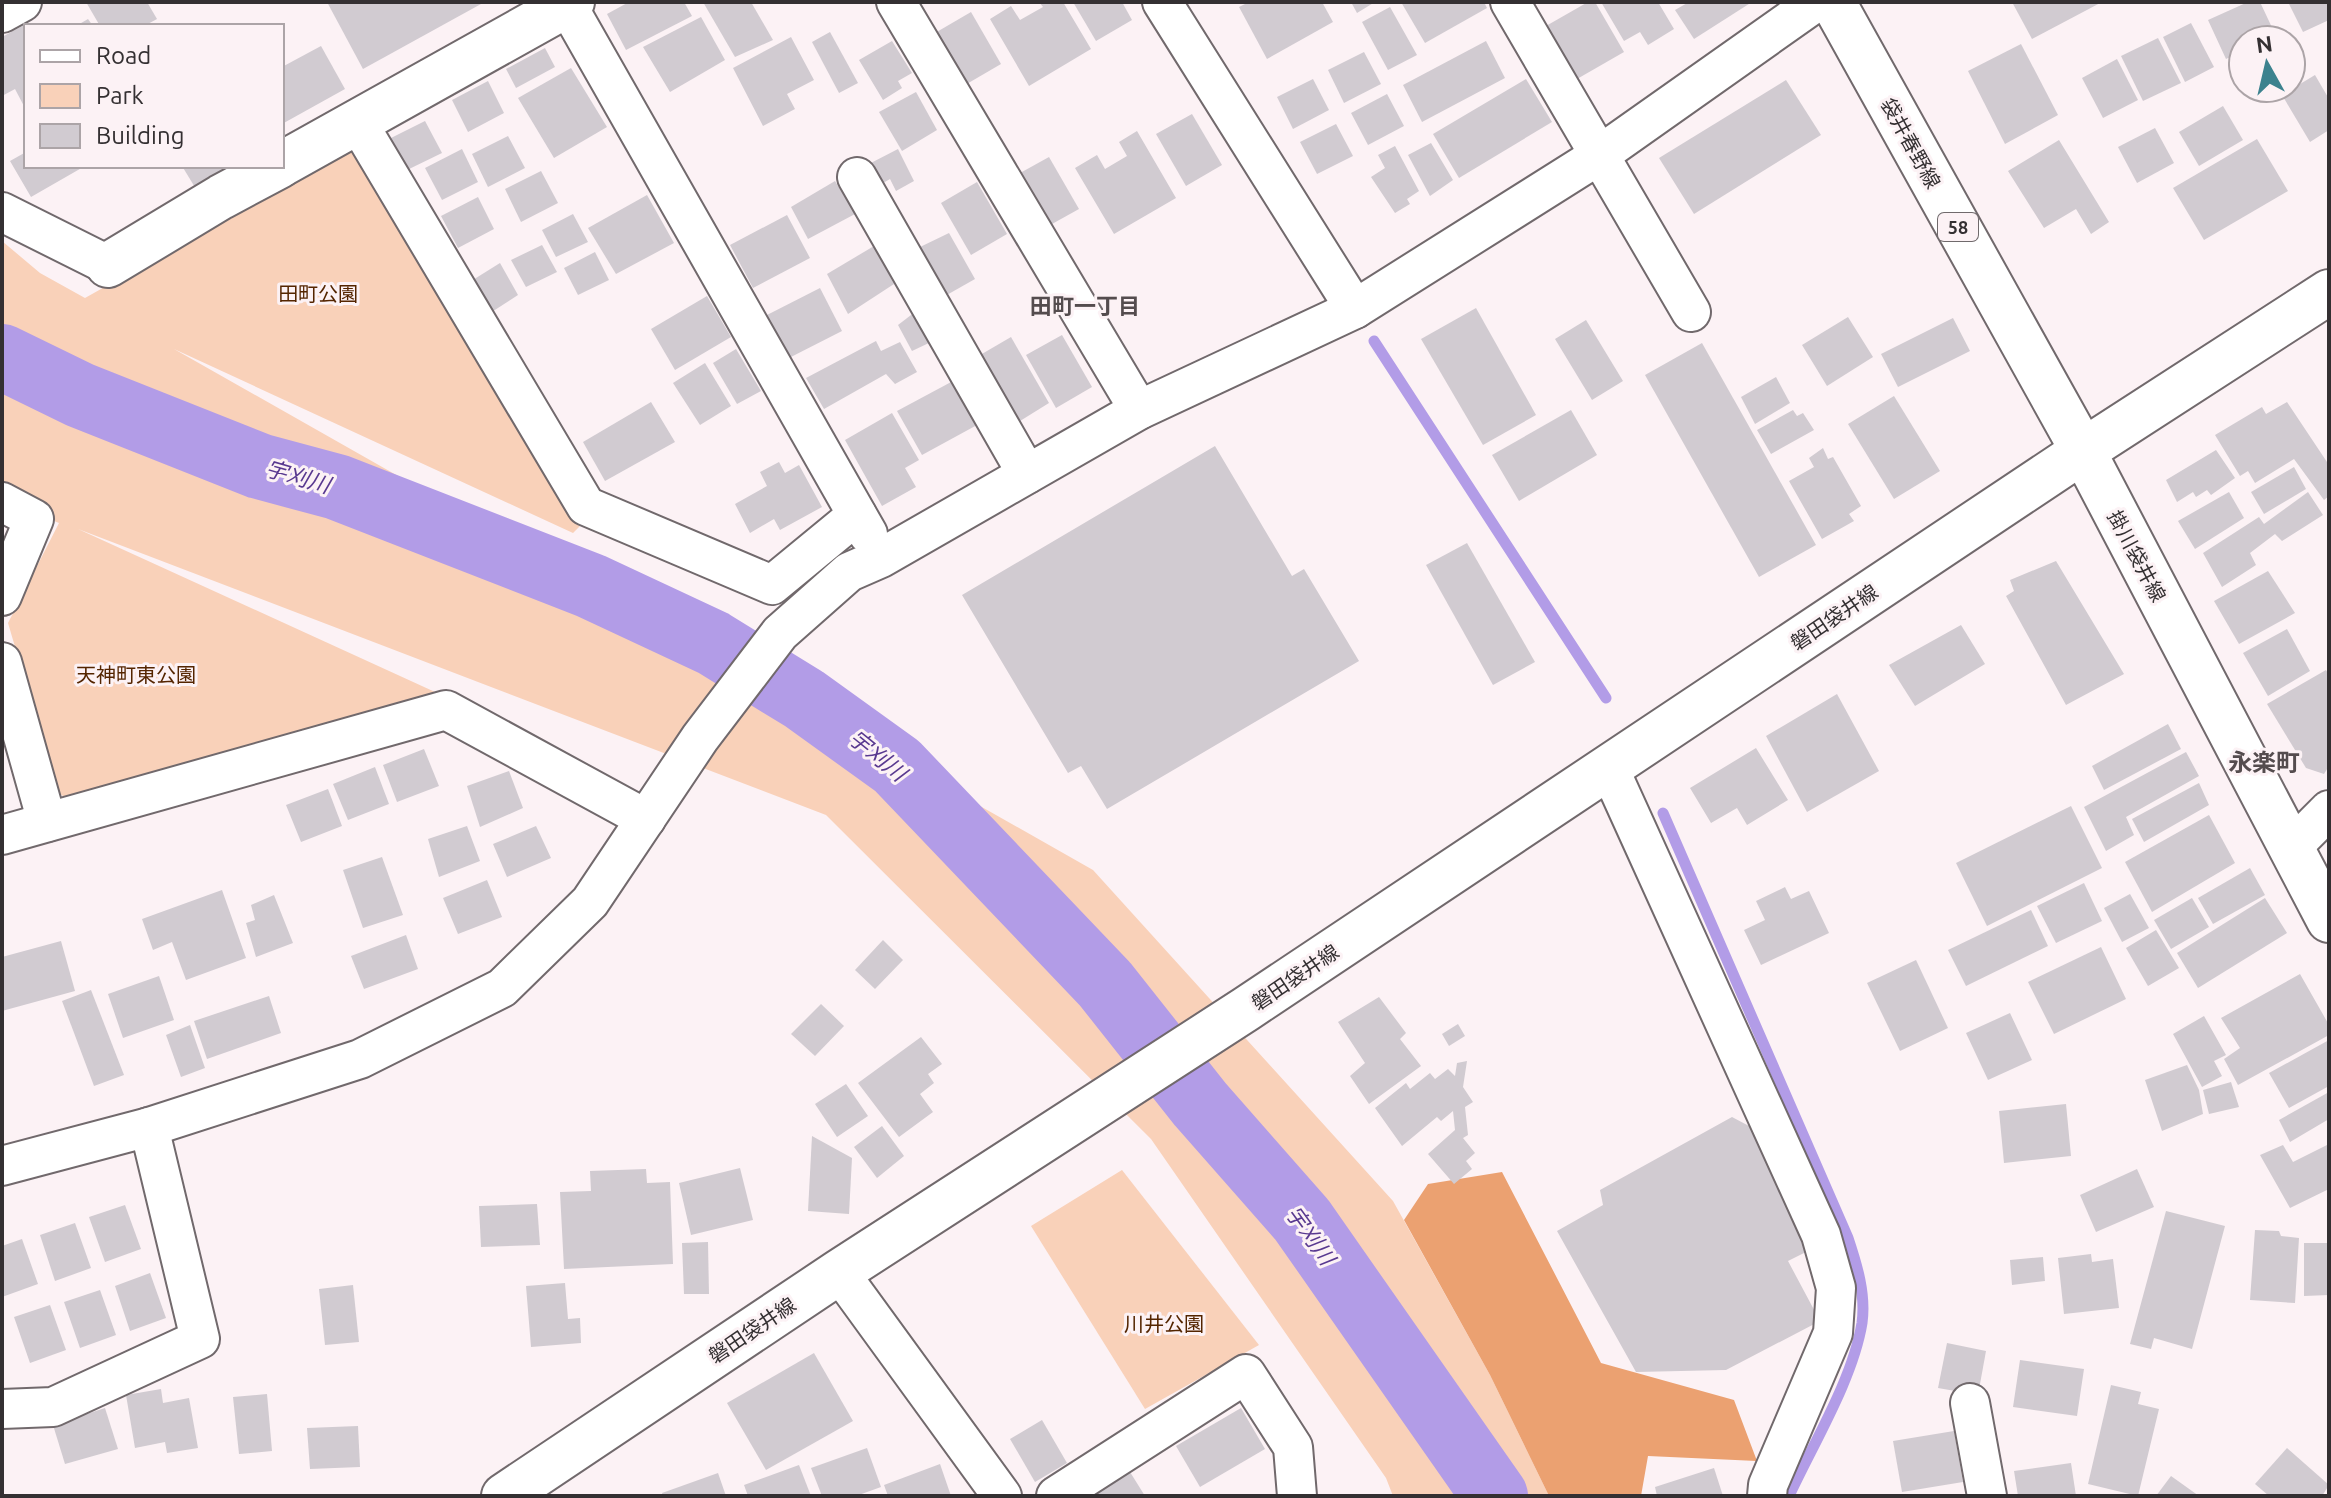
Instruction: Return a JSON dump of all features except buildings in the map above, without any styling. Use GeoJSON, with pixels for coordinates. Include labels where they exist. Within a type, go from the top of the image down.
{"type":"FeatureCollection","features":[{"type":"Feature","properties":{"kind":"main road","name":"袋井春野線"},"geometry":{"type":"LineString","coordinates":[[1833,2],[2083,451]]}},
{"type":"Feature","properties":{"kind":"main road"},"geometry":{"type":"LineString","coordinates":[[284,163],[569,3]]}},
{"type":"Feature","properties":{"kind":"main road"},"geometry":{"type":"LineString","coordinates":[[108,265],[275,168]]}},
{"type":"Feature","properties":{"kind":"main road"},"geometry":{"type":"LineString","coordinates":[[2083,451],[2329,292]]}},
{"type":"Feature","properties":{"kind":"main road","name":"磐田袋井線"},"geometry":{"type":"LineString","coordinates":[[504,1496],[839,1272],[1104,1103],[2083,451]]}},
{"type":"Feature","properties":{"kind":"main road","name":"掛川袋井線"},"geometry":{"type":"LineString","coordinates":[[2083,451],[2329,920]]}},
{"type":"Feature","properties":{"kind":"street"},"geometry":{"type":"LineString","coordinates":[[2,13],[22,2]]}},
{"type":"Feature","properties":{"kind":"street"},"geometry":{"type":"LineString","coordinates":[[896,2],[1139,410]]}},
{"type":"Feature","properties":{"kind":"street"},"geometry":{"type":"LineString","coordinates":[[1162,2],[1355,309]]}},
{"type":"Feature","properties":{"kind":"street"},"geometry":{"type":"LineString","coordinates":[[1510,2],[1691,312]]}},
{"type":"Feature","properties":{"kind":"street"},"geometry":{"type":"LineString","coordinates":[[2,1166],[149,1127],[360,1059],[502,988],[590,902],[700,738],[780,633],[865,565],[1139,410],[1355,309],[1598,156],[1816,2]]}},
{"type":"Feature","properties":{"kind":"street"},"geometry":{"type":"LineString","coordinates":[[569,3],[857,515],[865,565]]}},
{"type":"Feature","properties":{"kind":"street"},"geometry":{"type":"LineString","coordinates":[[358,123],[586,506],[772,585],[857,515]]}},
{"type":"Feature","properties":{"kind":"street"},"geometry":{"type":"LineString","coordinates":[[857,177],[1027,474]]}},
{"type":"Feature","properties":{"kind":"street"},"geometry":{"type":"LineString","coordinates":[[2,212],[108,265]]}},
{"type":"Feature","properties":{"kind":"street"},"geometry":{"type":"LineString","coordinates":[[2,502],[34,519],[2,596]]}},
{"type":"Feature","properties":{"kind":"street"},"geometry":{"type":"LineString","coordinates":[[2,662],[47,822]]}},
{"type":"Feature","properties":{"kind":"street"},"geometry":{"type":"LineString","coordinates":[[2,835],[446,710],[646,819]]}},
{"type":"Feature","properties":{"kind":"street"},"geometry":{"type":"LineString","coordinates":[[1609,768],[1821,1235],[1836,1288],[1833,1333],[1768,1485],[1767,1496]]}},
{"type":"Feature","properties":{"kind":"street"},"geometry":{"type":"LineString","coordinates":[[2290,849],[2329,810]]}},
{"type":"Feature","properties":{"kind":"street"},"geometry":{"type":"LineString","coordinates":[[2,1409],[53,1407],[200,1339],[149,1127]]}},
{"type":"Feature","properties":{"kind":"street"},"geometry":{"type":"LineString","coordinates":[[839,1272],[1002,1496]]}},
{"type":"Feature","properties":{"kind":"street"},"geometry":{"type":"LineString","coordinates":[[1056,1496],[1246,1374],[1293,1447],[1297,1496]]}},
{"type":"Feature","properties":{"kind":"street"},"geometry":{"type":"LineString","coordinates":[[1970,1403],[1987,1496]]}},
{"type":"Feature","properties":{"kind":"green space"},"geometry":{"type":"Polygon","coordinates":[[[350,149],[364,153],[580,526],[573,533],[174,349],[1093,870],[1393,1201],[1490,1375],[1549,1496],[1393,1496],[1386,1478],[1151,1139],[826,815],[78,529],[446,697],[75,803],[58,793],[8,623],[59,523],[2,500],[2,241],[40,273],[85,298],[350,149]]]}},
{"type":"Feature","properties":{"kind":"green space","name":"川井公園"},"geometry":{"type":"Polygon","coordinates":[[[1122,1170],[1259,1345],[1145,1409],[1031,1226],[1122,1170]]]}},
{"type":"Feature","properties":{"kind":"shaded area"},"geometry":{"type":"Polygon","coordinates":[[[1502,1172],[1601,1363],[1734,1400],[1757,1461],[1648,1456],[1641,1496],[1549,1496],[1490,1375],[1404,1220],[1428,1184],[1502,1172]]]}},
{"type":"Feature","properties":{"kind":"waterway"},"geometry":{"type":"LineString","coordinates":[[1374,341],[1606,698]]}},
{"type":"Feature","properties":{"kind":"waterway","name":"宇刈川"},"geometry":{"type":"LineString","coordinates":[[2,357],[80,395],[259,466],[337,487],[591,586],[713,643],[804,699],[897,766],[1105,984],[1200,1104],[1302,1220],[1495,1496]]}},
{"type":"Feature","properties":{"kind":"waterway"},"geometry":{"type":"LineString","coordinates":[[1663,813],[1848,1238],[1860,1280],[1862,1323],[1850,1366],[1789,1496]]}},
{"type":"Feature","properties":{"kind":"district","name":"田町一丁目"},"geometry":{"type":"Point","coordinates":[1085,305]}},
{"type":"Feature","properties":{"kind":"district","name":"永楽町"},"geometry":{"type":"Point","coordinates":[2264,762]}},
{"type":"Feature","properties":{"kind":"park label","name":"田町公園"},"geometry":{"type":"Point","coordinates":[318,293]}},
{"type":"Feature","properties":{"kind":"park label","name":"天神町東公園"},"geometry":{"type":"Point","coordinates":[136,674]}}]}
